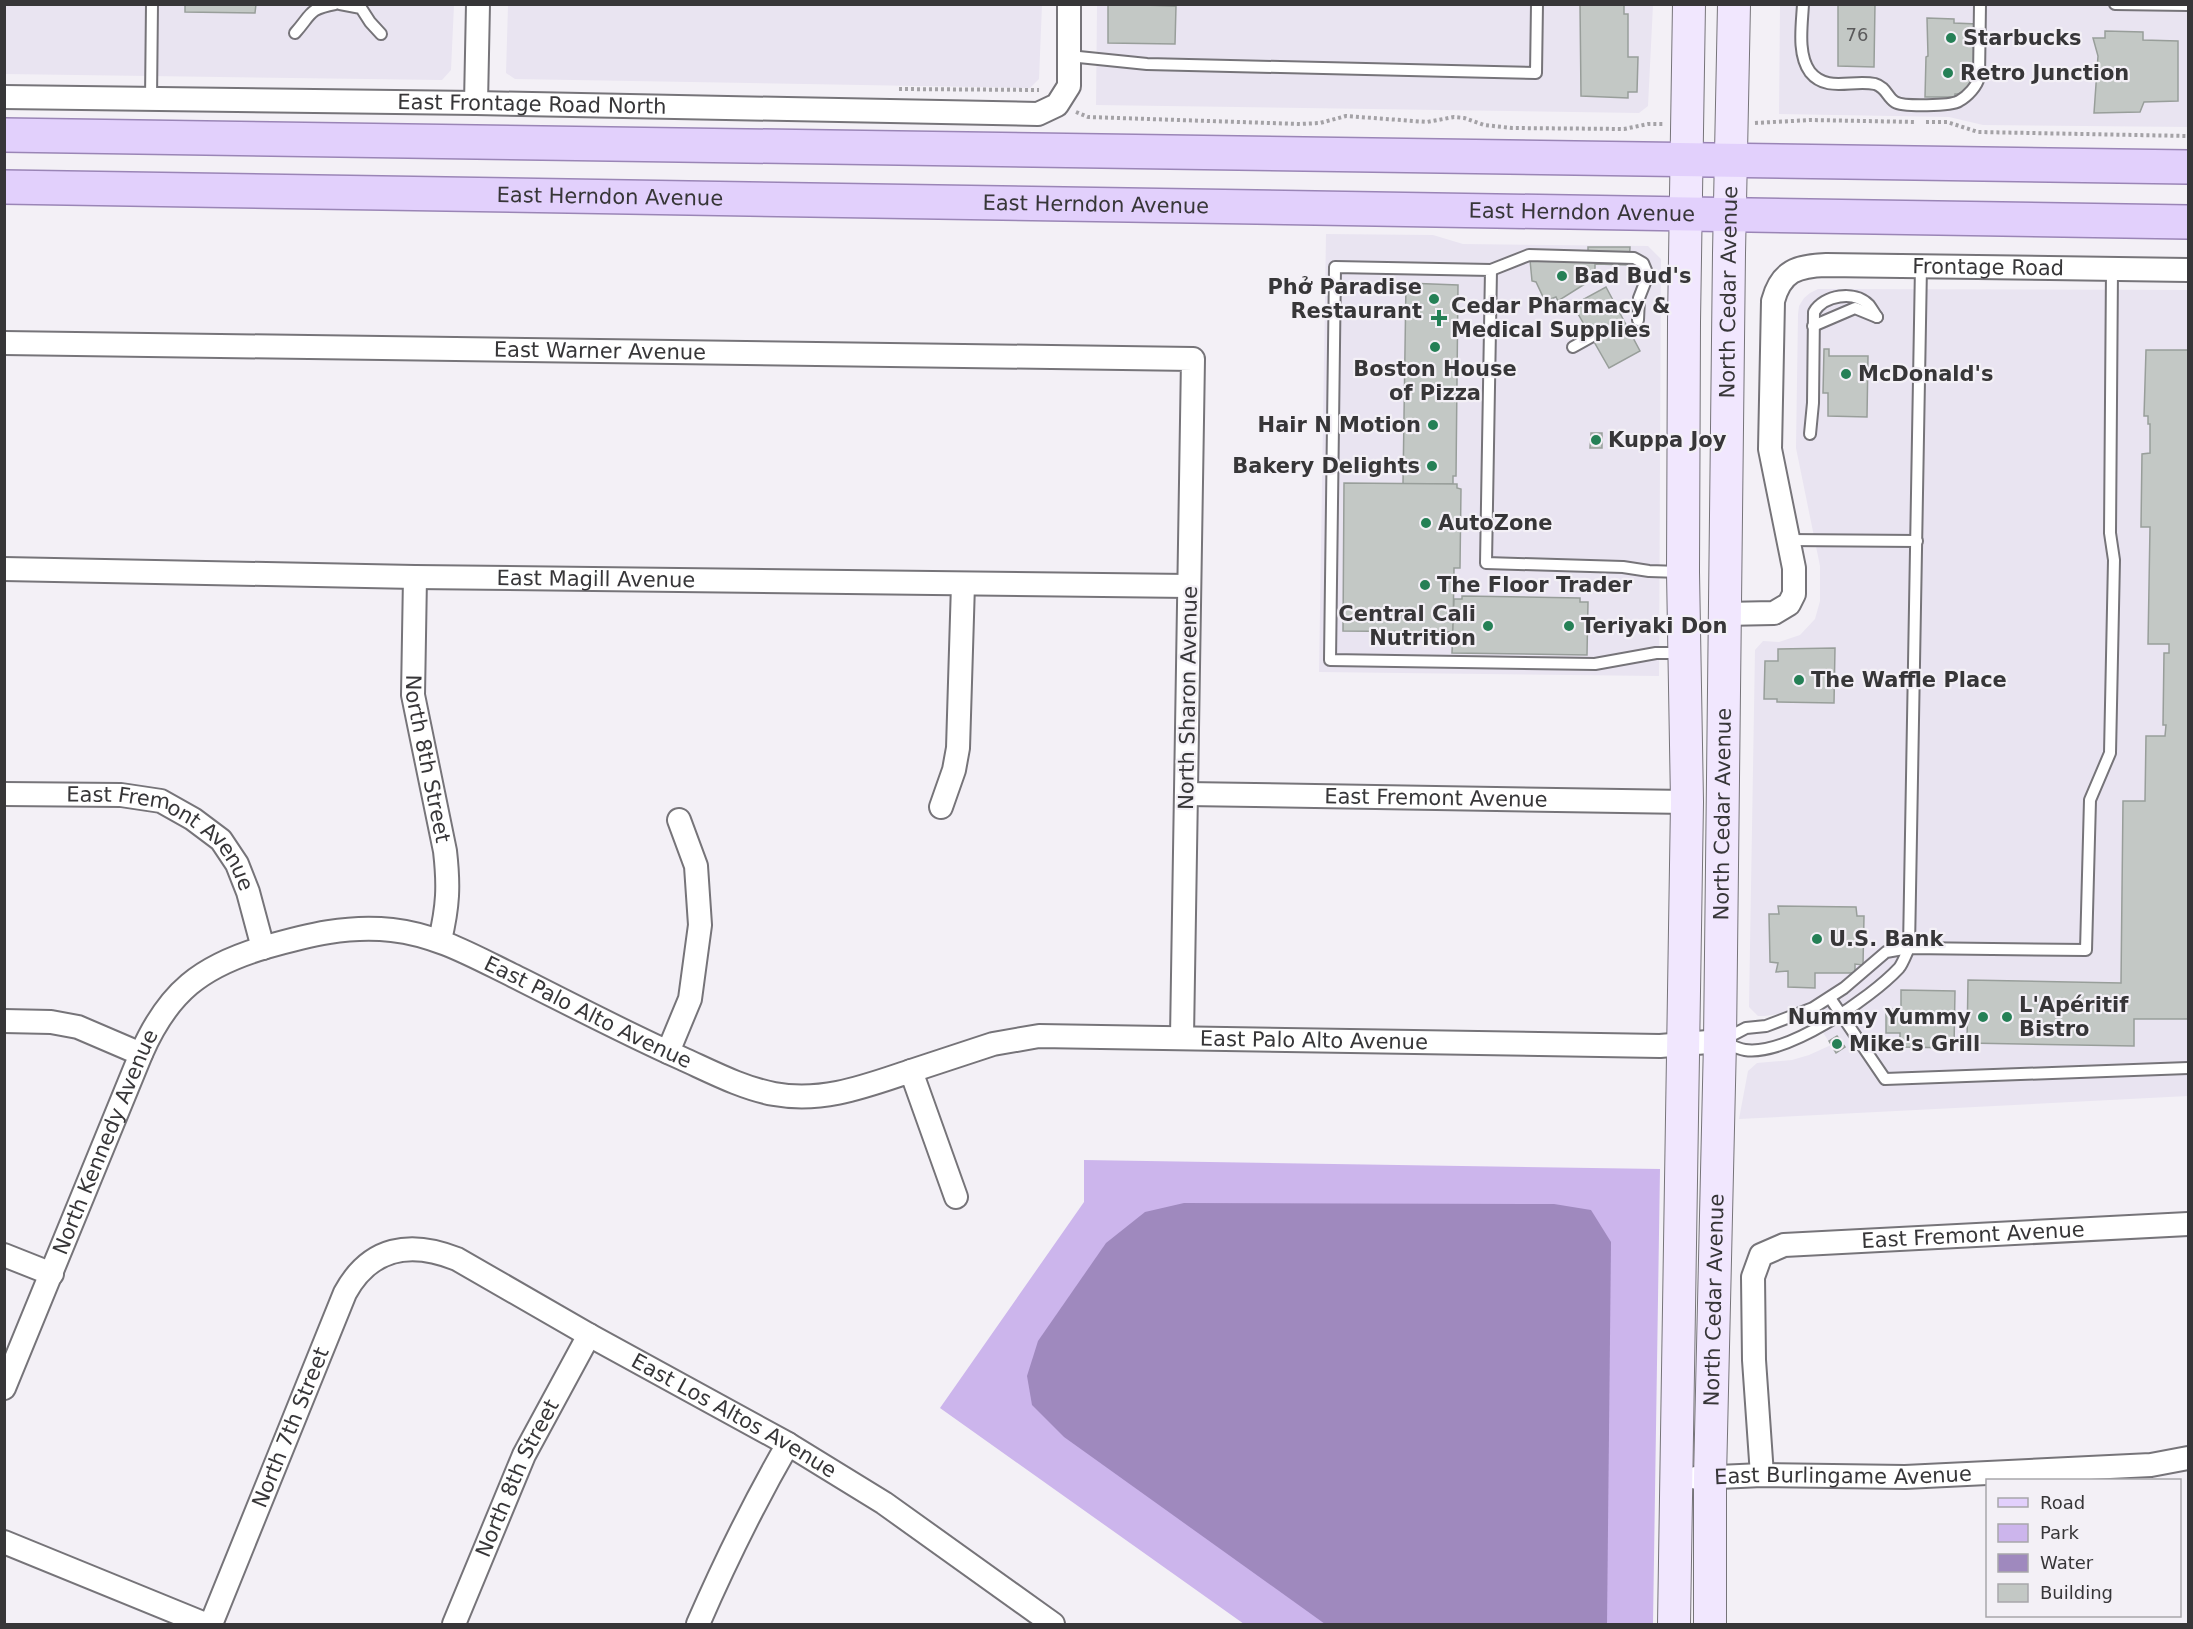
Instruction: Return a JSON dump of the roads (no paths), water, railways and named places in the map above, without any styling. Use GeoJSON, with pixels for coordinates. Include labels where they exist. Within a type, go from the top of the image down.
{"type":"FeatureCollection","features":[{"type":"Feature","properties":{"kind":"main road","name":"North Cedar Avenue"},"geometry":{"type":"LineString","coordinates":[[1674,1624],[1687,802],[1683,572],[1689,4]]}},
{"type":"Feature","properties":{"kind":"main road","name":"North Cedar Avenue"},"geometry":{"type":"LineString","coordinates":[[1710,1624],[1710,1478],[1720,1041],[1723,614],[1734,4]]}},
{"type":"Feature","properties":{"kind":"main road"},"geometry":{"type":"LineString","coordinates":[[4,135],[2188,167]]}},
{"type":"Feature","properties":{"kind":"main road","name":"East Herndon Avenue"},"geometry":{"type":"LineString","coordinates":[[4,187],[2188,222]]}},
{"type":"Feature","properties":{"kind":"main road"},"geometry":{"type":"LineString","coordinates":[[1683,572],[1699,576],[1707,586],[1709,597],[1708,729],[1722,807]]}},
{"type":"Feature","properties":{"kind":"street"},"geometry":{"type":"LineString","coordinates":[[476,103],[478,4]]}},
{"type":"Feature","properties":{"kind":"street"},"geometry":{"type":"LineString","coordinates":[[1069,56],[1070,4]]}},
{"type":"Feature","properties":{"kind":"street","name":"East Frontage Road North"},"geometry":{"type":"LineString","coordinates":[[4,97],[1038,114],[1057,105],[1069,86],[1069,56]]}},
{"type":"Feature","properties":{"kind":"street","name":"Frontage Road"},"geometry":{"type":"LineString","coordinates":[[1788,540],[1770,449],[1773,302],[1777,286],[1788,274],[1805,266],[1826,265],[2188,270]]}},
{"type":"Feature","properties":{"kind":"street","name":"East Warner Avenue"},"geometry":{"type":"LineString","coordinates":[[4,343],[1193,359]]}},
{"type":"Feature","properties":{"kind":"street","name":"North Sharon Avenue"},"geometry":{"type":"LineString","coordinates":[[1182,1037],[1193,359]]}},
{"type":"Feature","properties":{"kind":"street"},"geometry":{"type":"LineString","coordinates":[[1723,614],[1766,614],[1783,609],[1789,604],[1794,594],[1795,580],[1788,540]]}},
{"type":"Feature","properties":{"kind":"street","name":"East Magill Avenue"},"geometry":{"type":"LineString","coordinates":[[4,569],[416,577],[1189,586]]}},
{"type":"Feature","properties":{"kind":"street","name":"North 8th Street"},"geometry":{"type":"LineString","coordinates":[[416,577],[413,695],[445,851],[448,876],[448,905],[440,940]]}},
{"type":"Feature","properties":{"kind":"street"},"geometry":{"type":"LineString","coordinates":[[941,807],[954,770],[957,748],[963,584]]}},
{"type":"Feature","properties":{"kind":"street","name":"East Fremont Avenue"},"geometry":{"type":"LineString","coordinates":[[4,794],[121,795],[161,801],[193,819],[221,840],[237,864],[248,892],[263,948]]}},
{"type":"Feature","properties":{"kind":"street","name":"East Fremont Avenue"},"geometry":{"type":"LineString","coordinates":[[1186,794],[1687,802]]}},
{"type":"Feature","properties":{"kind":"street"},"geometry":{"type":"LineString","coordinates":[[668,1052],[690,999],[700,925],[696,866],[679,820]]}},
{"type":"Feature","properties":{"kind":"street","name":"East Palo Alto Avenue"},"geometry":{"type":"LineString","coordinates":[[263,948],[331,931],[362,929],[391,930],[440,940],[668,1052],[747,1087],[800,1098],[852,1091],[993,1044],[1039,1036],[1648,1046],[1720,1041]]}},
{"type":"Feature","properties":{"kind":"street","name":"North Kennedy Avenue"},"geometry":{"type":"LineString","coordinates":[[4,1388],[152,1029],[165,1009],[189,984],[218,965],[263,948]]}},
{"type":"Feature","properties":{"kind":"street"},"geometry":{"type":"LineString","coordinates":[[4,1021],[51,1022],[78,1027],[141,1054]]}},
{"type":"Feature","properties":{"kind":"street"},"geometry":{"type":"LineString","coordinates":[[911,1071],[956,1197]]}},
{"type":"Feature","properties":{"kind":"street","name":"East Fremont Avenue"},"geometry":{"type":"LineString","coordinates":[[1762,1475],[1754,1360],[1752,1276],[1761,1255],[1784,1245],[2188,1224]]}},
{"type":"Feature","properties":{"kind":"street","name":"East Los Altos Avenue"},"geometry":{"type":"LineString","coordinates":[[393,1251],[409,1248],[424,1249],[457,1259],[589,1335],[788,1444],[884,1503],[1053,1624]]}},
{"type":"Feature","properties":{"kind":"street","name":"North 7th Street"},"geometry":{"type":"LineString","coordinates":[[211,1624],[345,1293],[363,1267],[376,1258],[393,1251]]}},
{"type":"Feature","properties":{"kind":"street"},"geometry":{"type":"LineString","coordinates":[[4,1255],[52,1274]]}},
{"type":"Feature","properties":{"kind":"street","name":"North 8th Street"},"geometry":{"type":"LineString","coordinates":[[454,1624],[524,1455],[589,1335]]}},
{"type":"Feature","properties":{"kind":"street"},"geometry":{"type":"LineString","coordinates":[[698,1624],[725,1561],[788,1444]]}},
{"type":"Feature","properties":{"kind":"street","name":"East Burlingame Avenue"},"geometry":{"type":"LineString","coordinates":[[1676,1477],[1762,1475],[1905,1478],[2151,1465],[2188,1458]]}},
{"type":"Feature","properties":{"kind":"street"},"geometry":{"type":"LineString","coordinates":[[4,1542],[205,1624]]}},
{"type":"Feature","properties":{"kind":"lane"},"geometry":{"type":"LineString","coordinates":[[151,99],[152,4]]}},
{"type":"Feature","properties":{"kind":"lane"},"geometry":{"type":"LineString","coordinates":[[295,33],[317,8],[335,4]]}},
{"type":"Feature","properties":{"kind":"lane"},"geometry":{"type":"LineString","coordinates":[[340,4],[361,8],[381,34]]}},
{"type":"Feature","properties":{"kind":"lane"},"geometry":{"type":"LineString","coordinates":[[1069,56],[1147,64],[1536,73],[1537,4]]}},
{"type":"Feature","properties":{"kind":"lane"},"geometry":{"type":"LineString","coordinates":[[1803,4],[1804,60],[1817,80],[1827,84],[1875,84],[1883,88],[1894,101],[1906,104],[1959,102],[1977,85],[1980,4]]}},
{"type":"Feature","properties":{"kind":"lane"},"geometry":{"type":"LineString","coordinates":[[2115,4],[2188,5]]}},
{"type":"Feature","properties":{"kind":"lane"},"geometry":{"type":"LineString","coordinates":[[1638,320],[1639,298],[1648,274],[1643,263],[1634,258],[1529,255],[1491,270],[1335,267],[1330,660],[1595,664],[1656,652],[1684,653]]}},
{"type":"Feature","properties":{"kind":"lane"},"geometry":{"type":"LineString","coordinates":[[1720,1041],[1746,1050],[1772,1047],[1807,1034],[1859,1002],[1900,967],[1910,948],[1921,266]]}},
{"type":"Feature","properties":{"kind":"lane"},"geometry":{"type":"LineString","coordinates":[[1720,1041],[1746,1028],[1766,1026],[1795,1017],[1830,998],[1886,952],[1910,948],[2086,950],[2090,800],[2110,753],[2114,560],[2110,533],[2112,269]]}},
{"type":"Feature","properties":{"kind":"lane"},"geometry":{"type":"LineString","coordinates":[[1491,270],[1486,563],[1623,567],[1649,571],[1683,572]]}},
{"type":"Feature","properties":{"kind":"lane"},"geometry":{"type":"LineString","coordinates":[[1810,434],[1813,404],[1813,326],[1814,312],[1818,305],[1838,297],[1853,297],[1868,304],[1877,317],[1855,308],[1813,326]]}},
{"type":"Feature","properties":{"kind":"lane"},"geometry":{"type":"LineString","coordinates":[[1573,347],[1591,337]]}},
{"type":"Feature","properties":{"kind":"lane"},"geometry":{"type":"LineString","coordinates":[[1788,540],[1917,541]]}},
{"type":"Feature","properties":{"kind":"lane"},"geometry":{"type":"LineString","coordinates":[[1830,998],[1884,1079],[2188,1068]]}},
{"type":"Feature","properties":{"kind":"water"},"geometry":{"type":"Polygon","coordinates":[[[1184,1203],[1554,1204],[1591,1210],[1611,1242],[1607,1624],[1325,1624],[1064,1437],[1032,1405],[1027,1376],[1038,1341],[1106,1243],[1145,1212],[1184,1203]]]}},
{"type":"Feature","properties":{"kind":"place","name":"Starbucks"},"geometry":{"type":"Point","coordinates":[1951,38]}},
{"type":"Feature","properties":{"kind":"place","name":"Retro Junction"},"geometry":{"type":"Point","coordinates":[1948,73]}},
{"type":"Feature","properties":{"kind":"place","name":"Bad Bud's"},"geometry":{"type":"Point","coordinates":[1562,276]}},
{"type":"Feature","properties":{"kind":"place","name":"Phở Paradise Restaurant"},"geometry":{"type":"Point","coordinates":[1434,299]}},
{"type":"Feature","properties":{"kind":"place","name":"Cedar Pharmacy & Medical Supplies"},"geometry":{"type":"Point","coordinates":[1439,318]}},
{"type":"Feature","properties":{"kind":"place","name":"Boston House of Pizza"},"geometry":{"type":"Point","coordinates":[1435,347]}},
{"type":"Feature","properties":{"kind":"place","name":"McDonald's"},"geometry":{"type":"Point","coordinates":[1846,374]}},
{"type":"Feature","properties":{"kind":"place","name":"Hair N Motion"},"geometry":{"type":"Point","coordinates":[1433,425]}},
{"type":"Feature","properties":{"kind":"place","name":"Kuppa Joy"},"geometry":{"type":"Point","coordinates":[1596,440]}},
{"type":"Feature","properties":{"kind":"place","name":"Bakery Delights"},"geometry":{"type":"Point","coordinates":[1432,466]}},
{"type":"Feature","properties":{"kind":"place","name":"AutoZone"},"geometry":{"type":"Point","coordinates":[1426,523]}},
{"type":"Feature","properties":{"kind":"place","name":"The Floor Trader"},"geometry":{"type":"Point","coordinates":[1425,585]}},
{"type":"Feature","properties":{"kind":"place","name":"Central Cali Nutrition"},"geometry":{"type":"Point","coordinates":[1488,626]}},
{"type":"Feature","properties":{"kind":"place","name":"Teriyaki Don"},"geometry":{"type":"Point","coordinates":[1569,626]}},
{"type":"Feature","properties":{"kind":"place","name":"The Waffle Place"},"geometry":{"type":"Point","coordinates":[1799,680]}},
{"type":"Feature","properties":{"kind":"place","name":"U.S. Bank"},"geometry":{"type":"Point","coordinates":[1817,939]}},
{"type":"Feature","properties":{"kind":"place","name":"Nummy Yummy"},"geometry":{"type":"Point","coordinates":[1983,1017]}},
{"type":"Feature","properties":{"kind":"place","name":"L'Apéritif Bistro"},"geometry":{"type":"Point","coordinates":[2007,1017]}},
{"type":"Feature","properties":{"kind":"place","name":"Mike's Grill"},"geometry":{"type":"Point","coordinates":[1837,1044]}}]}
